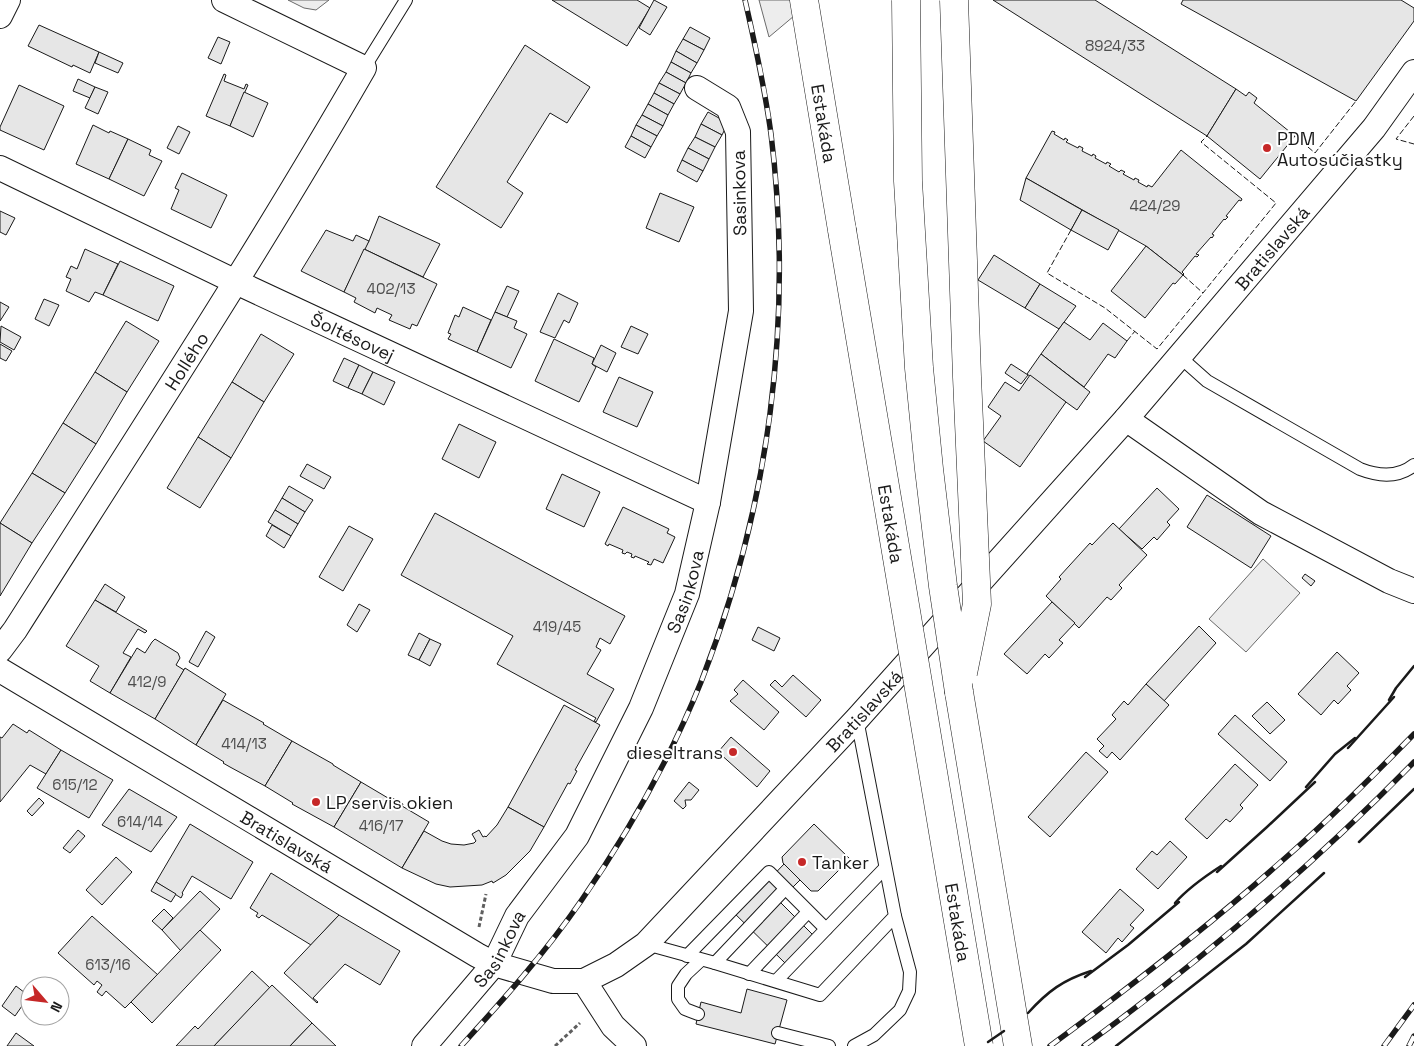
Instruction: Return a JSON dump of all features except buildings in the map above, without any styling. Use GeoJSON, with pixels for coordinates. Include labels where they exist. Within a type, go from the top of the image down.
{"type":"FeatureCollection","features":[{"type":"Feature","properties":{"kind":"main road","name":"Estakáda"},"geometry":{"type":"LineString","coordinates":[[804,0],[979,1046]]}},
{"type":"Feature","properties":{"kind":"main road"},"geometry":{"type":"LineString","coordinates":[[906,0],[908,182],[919,368],[929,469],[943,586],[959,692],[1018,1046]]}},
{"type":"Feature","properties":{"kind":"main road"},"geometry":{"type":"LineString","coordinates":[[954,0],[966,367],[977,604],[959,692]]}},
{"type":"Feature","properties":{"kind":"street"},"geometry":{"type":"LineString","coordinates":[[0,16],[8,0]]}},
{"type":"Feature","properties":{"kind":"street"},"geometry":{"type":"LineString","coordinates":[[224,0],[364,68]]}},
{"type":"Feature","properties":{"kind":"street","name":"Hollého"},"geometry":{"type":"LineString","coordinates":[[0,650],[15,630],[236,282],[364,68]]}},
{"type":"Feature","properties":{"kind":"street","name":"Bratislavská"},"geometry":{"type":"LineString","coordinates":[[0,670],[477,955],[494,964],[552,981],[584,981],[616,965],[646,944],[857,719],[1180,357],[1374,128],[1414,72]]}},
{"type":"Feature","properties":{"kind":"street","name":"Sasinkova"},"geometry":{"type":"LineString","coordinates":[[424,1046],[494,964],[517,916],[577,836],[641,708],[686,594],[708,502],[742,311],[738,132],[728,107],[697,88]]}},
{"type":"Feature","properties":{"kind":"street","name":"Šoltésovej"},"geometry":{"type":"LineString","coordinates":[[0,168],[236,282],[708,502]]}},
{"type":"Feature","properties":{"kind":"street"},"geometry":{"type":"LineString","coordinates":[[1126,419],[1261,513],[1389,581],[1414,591]]}},
{"type":"Feature","properties":{"kind":"street"},"geometry":{"type":"LineString","coordinates":[[584,981],[613,1026],[634,1046]]}},
{"type":"Feature","properties":{"kind":"lane"},"geometry":{"type":"LineString","coordinates":[[364,68],[406,0]]}},
{"type":"Feature","properties":{"kind":"lane"},"geometry":{"type":"LineString","coordinates":[[1180,357],[1207,381],[1360,469],[1371,473],[1387,475],[1399,473],[1414,465]]}},
{"type":"Feature","properties":{"kind":"lane"},"geometry":{"type":"LineString","coordinates":[[854,1046],[874,1035],[900,1010],[909,990],[910,972],[895,916],[857,719]]}},
{"type":"Feature","properties":{"kind":"lane"},"geometry":{"type":"LineString","coordinates":[[776,981],[885,868]]}},
{"type":"Feature","properties":{"kind":"lane"},"geometry":{"type":"LineString","coordinates":[[687,956],[769,872],[826,929]]}},
{"type":"Feature","properties":{"kind":"lane"},"geometry":{"type":"LineString","coordinates":[[715,963],[785,889]]}},
{"type":"Feature","properties":{"kind":"lane"},"geometry":{"type":"LineString","coordinates":[[749,974],[808,912]]}},
{"type":"Feature","properties":{"kind":"lane"},"geometry":{"type":"LineString","coordinates":[[646,944],[820,995],[895,916]]}},
{"type":"Feature","properties":{"kind":"lane"},"geometry":{"type":"LineString","coordinates":[[698,1014],[685,1009],[678,999],[678,986],[686,974],[701,960]]}},
{"type":"Feature","properties":{"kind":"lane"},"geometry":{"type":"LineString","coordinates":[[778,1033],[829,1046]]}},
{"type":"Feature","properties":{"kind":"path"},"geometry":{"type":"LineString","coordinates":[[555,1046],[600,1006]]}},
{"type":"Feature","properties":{"kind":"shaded area"},"geometry":{"type":"Polygon","coordinates":[[[288,0],[329,0],[316,10],[304,8],[288,0]]]}},
{"type":"Feature","properties":{"kind":"shaded area"},"geometry":{"type":"Polygon","coordinates":[[[759,0],[813,0],[769,37],[759,0]]]}},
{"type":"Feature","properties":{"kind":"shaded area"},"geometry":{"type":"Polygon","coordinates":[[[1263,559],[1300,593],[1246,652],[1209,619],[1263,559]]]}},
{"type":"Feature","properties":{"kind":"railway"},"geometry":{"type":"LineString","coordinates":[[461,1046],[553,939],[615,849],[647,795],[676,739],[701,682],[724,616],[744,549],[759,481],[770,412],[777,343],[779,274],[777,204],[771,134],[763,83],[745,0]]}},
{"type":"Feature","properties":{"kind":"railway"},"geometry":{"type":"LineString","coordinates":[[1050,1046],[1169,956],[1227,909],[1334,814],[1414,734]]}},
{"type":"Feature","properties":{"kind":"railway"},"geometry":{"type":"LineString","coordinates":[[1084,1046],[1128,1014],[1255,911],[1336,838],[1414,762]]}},
{"type":"Feature","properties":{"kind":"railway"},"geometry":{"type":"LineString","coordinates":[[1384,1046],[1414,1005]]}},
{"type":"Feature","properties":{"kind":"railway"},"geometry":{"type":"LineString","coordinates":[[1409,1046],[1414,1036]]}},
{"type":"Feature","properties":{"kind":"fence"},"geometry":{"type":"LineString","coordinates":[[1295,136],[1315,153],[1356,101]]}},
{"type":"Feature","properties":{"kind":"fence"},"geometry":{"type":"LineString","coordinates":[[1414,116],[1396,139],[1414,144]]}},
{"type":"Feature","properties":{"kind":"fence"},"geometry":{"type":"LineString","coordinates":[[1183,275],[1203,293],[1276,203],[1201,142],[1207,136]]}},
{"type":"Feature","properties":{"kind":"fence"},"geometry":{"type":"LineString","coordinates":[[1071,230],[1047,273],[1105,308],[1157,349],[1203,293]]}},
{"type":"Feature","properties":{"kind":"fence"},"geometry":{"type":"LineString","coordinates":[[1127,341],[1135,331]]}},
{"type":"Feature","properties":{"kind":"wall"},"geometry":{"type":"LineString","coordinates":[[1389,700],[1414,666]]}},
{"type":"Feature","properties":{"kind":"wall"},"geometry":{"type":"LineString","coordinates":[[1348,748],[1394,697]]}},
{"type":"Feature","properties":{"kind":"wall"},"geometry":{"type":"LineString","coordinates":[[1306,787],[1335,754],[1355,738]]}},
{"type":"Feature","properties":{"kind":"wall"},"geometry":{"type":"LineString","coordinates":[[1217,872],[1315,782]]}},
{"type":"Feature","properties":{"kind":"wall"},"geometry":{"type":"LineString","coordinates":[[1359,842],[1414,789]]}},
{"type":"Feature","properties":{"kind":"wall"},"geometry":{"type":"LineString","coordinates":[[1175,903],[1196,883],[1221,866]]}},
{"type":"Feature","properties":{"kind":"wall"},"geometry":{"type":"LineString","coordinates":[[1116,1046],[1246,944],[1324,873]]}},
{"type":"Feature","properties":{"kind":"wall"},"geometry":{"type":"LineString","coordinates":[[1085,977],[1128,945],[1179,902]]}},
{"type":"Feature","properties":{"kind":"wall"},"geometry":{"type":"LineString","coordinates":[[1028,1013],[1056,987],[1072,978],[1091,971]]}},
{"type":"Feature","properties":{"kind":"wall"},"geometry":{"type":"LineString","coordinates":[[988,1042],[1004,1031]]}},
{"type":"Feature","properties":{"kind":"place","name":"PDM Autosúčiastky"},"geometry":{"type":"Point","coordinates":[1267,148]}},
{"type":"Feature","properties":{"kind":"place","name":"dieseltrans"},"geometry":{"type":"Point","coordinates":[733,752]}},
{"type":"Feature","properties":{"kind":"place","name":"LP servis okien"},"geometry":{"type":"Point","coordinates":[316,802]}},
{"type":"Feature","properties":{"kind":"place","name":"Tanker"},"geometry":{"type":"Point","coordinates":[802,862]}}]}
